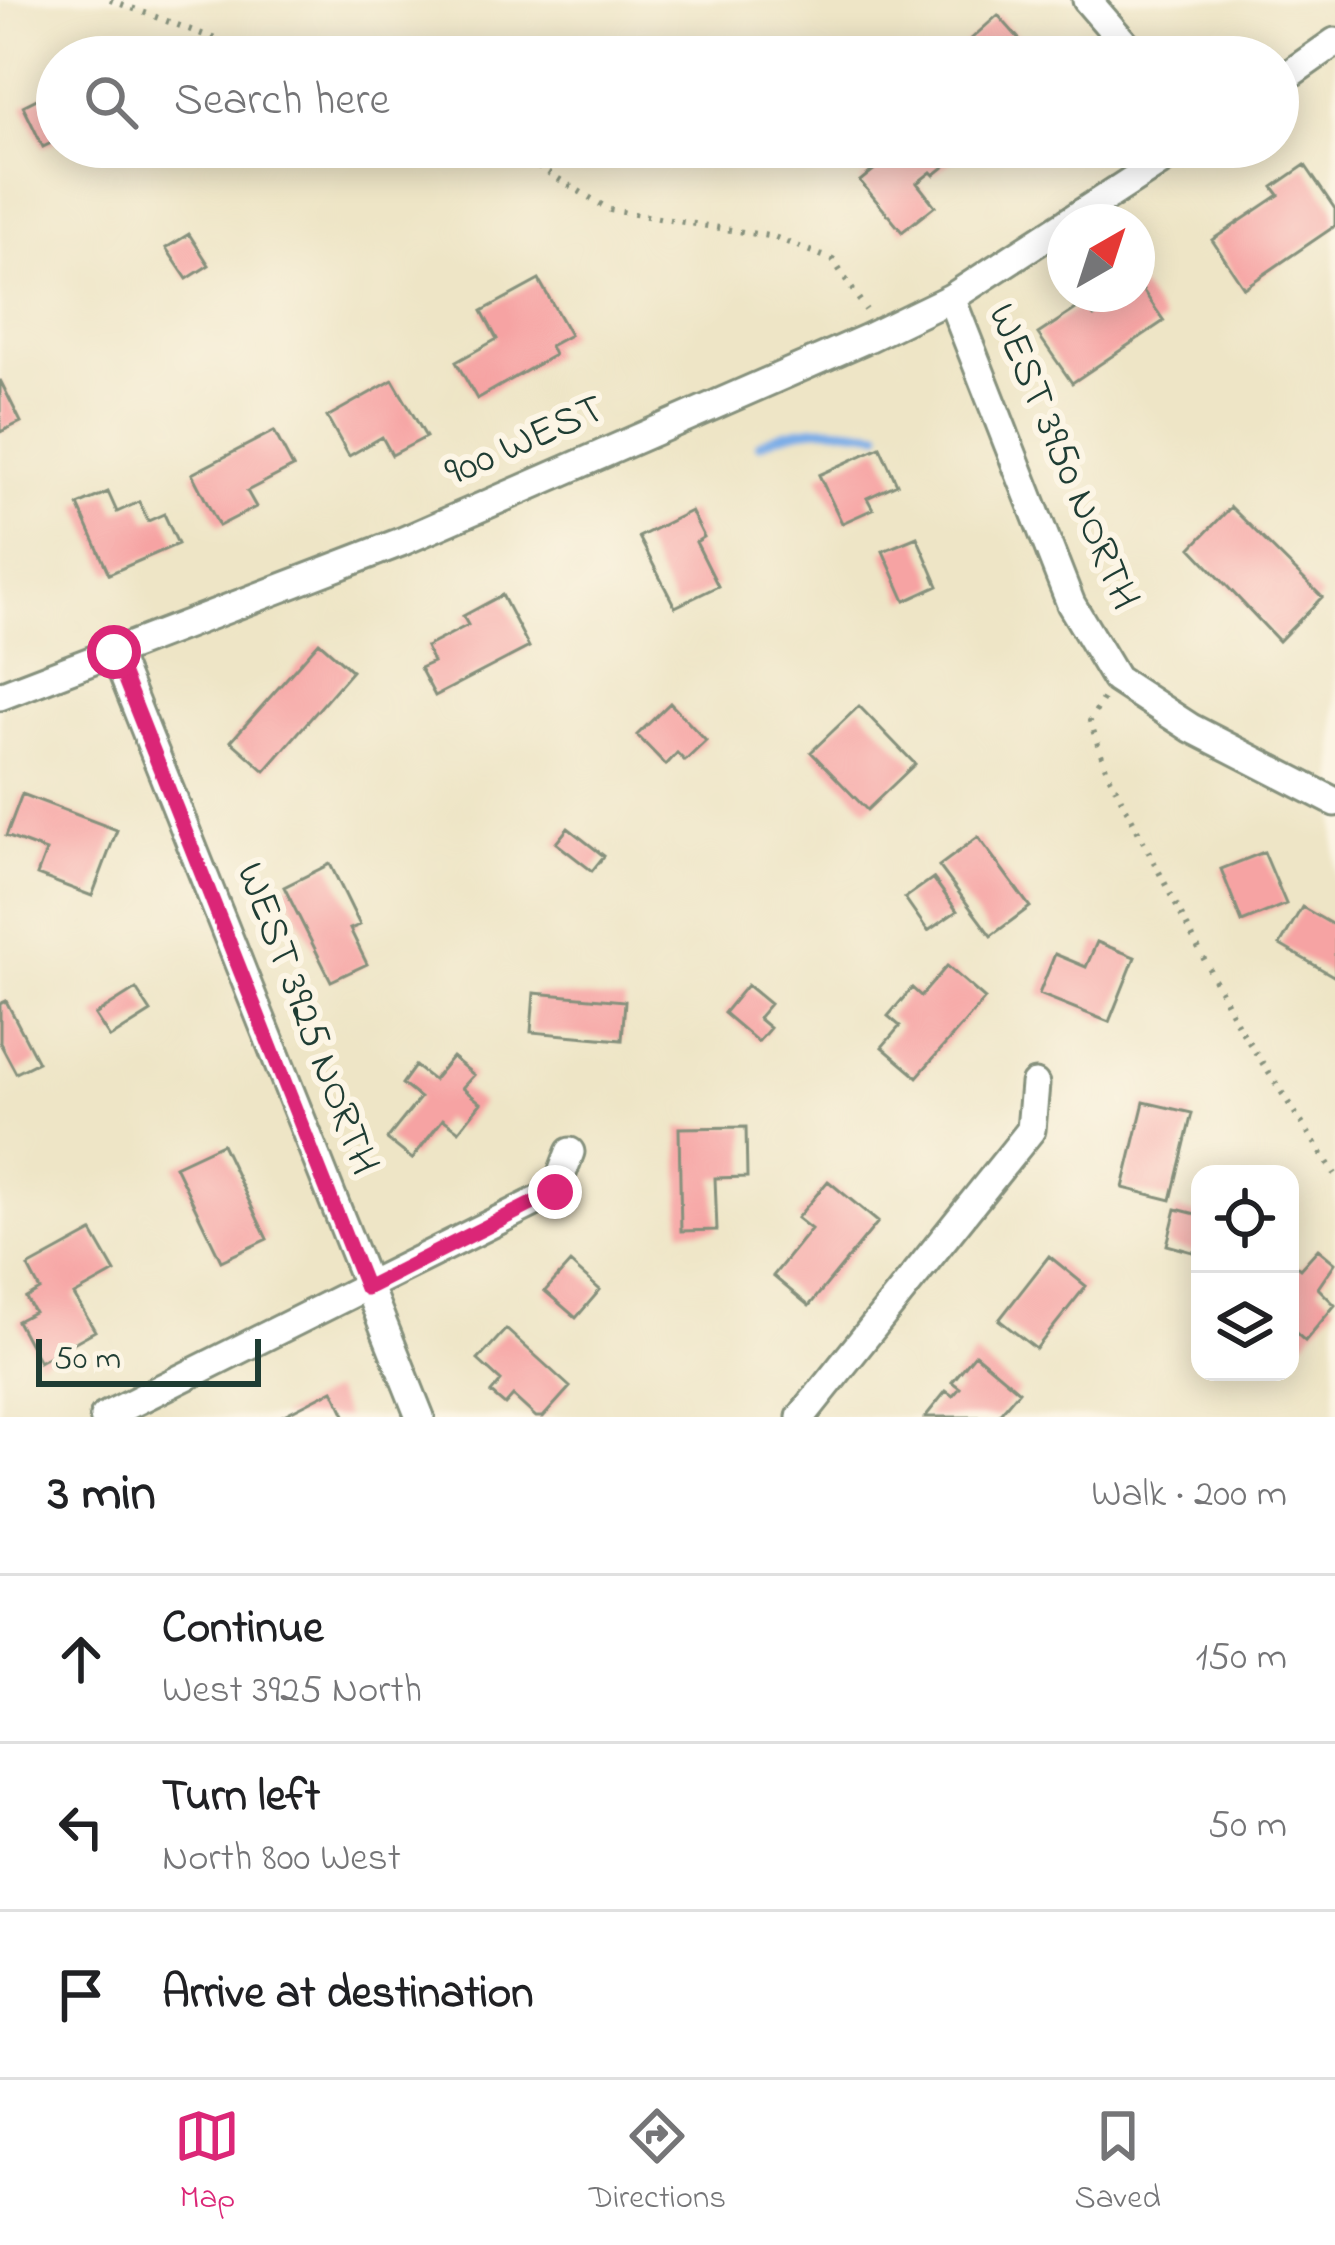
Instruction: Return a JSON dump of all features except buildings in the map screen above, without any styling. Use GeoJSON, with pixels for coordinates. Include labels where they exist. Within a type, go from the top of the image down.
{"type":"FeatureCollection","features":[{"type":"Feature","properties":{"kind":"street"},"geometry":{"type":"LineString","coordinates":[[1087,0],[1118,36]]}},
{"type":"Feature","properties":{"kind":"street"},"geometry":{"type":"LineString","coordinates":[[1299,67],[1335,42]]}},
{"type":"Feature","properties":{"kind":"street","name":"900 WEST"},"geometry":{"type":"LineString","coordinates":[[1095,204],[1151,168]]}},
{"type":"Feature","properties":{"kind":"street","name":"900 WEST"},"geometry":{"type":"LineString","coordinates":[[0,696],[401,542],[951,298],[1047,235]]}},
{"type":"Feature","properties":{"kind":"street","name":"WEST 3950 NORTH"},"geometry":{"type":"LineString","coordinates":[[951,298],[1071,604],[1115,679],[1191,728],[1335,802]]}},
{"type":"Feature","properties":{"kind":"street","name":"WEST 3925 NORTH"},"geometry":{"type":"LineString","coordinates":[[114,652],[420,1417]]}},
{"type":"Feature","properties":{"kind":"street"},"geometry":{"type":"LineString","coordinates":[[801,1417],[1031,1130],[1035,1084]]}},
{"type":"Feature","properties":{"kind":"street"},"geometry":{"type":"LineString","coordinates":[[104,1417],[555,1192],[571,1152]]}},
{"type":"Feature","properties":{"kind":"path"},"geometry":{"type":"LineString","coordinates":[[110,0],[207,36]]}},
{"type":"Feature","properties":{"kind":"path"},"geometry":{"type":"LineString","coordinates":[[541,168],[610,210],[774,236],[833,260],[862,308]]}},
{"type":"Feature","properties":{"kind":"path"},"geometry":{"type":"LineString","coordinates":[[1115,679],[1090,721],[1107,771],[1239,1027],[1335,1174]]}},
{"type":"Feature","properties":{"kind":"waterway"},"geometry":{"type":"LineString","coordinates":[[759,444],[818,428],[879,433]]}},
{"type":"Feature","properties":{"kind":"route"},"geometry":{"type":"LineString","coordinates":[[114,652],[366,1288],[555,1192]]}}]}
